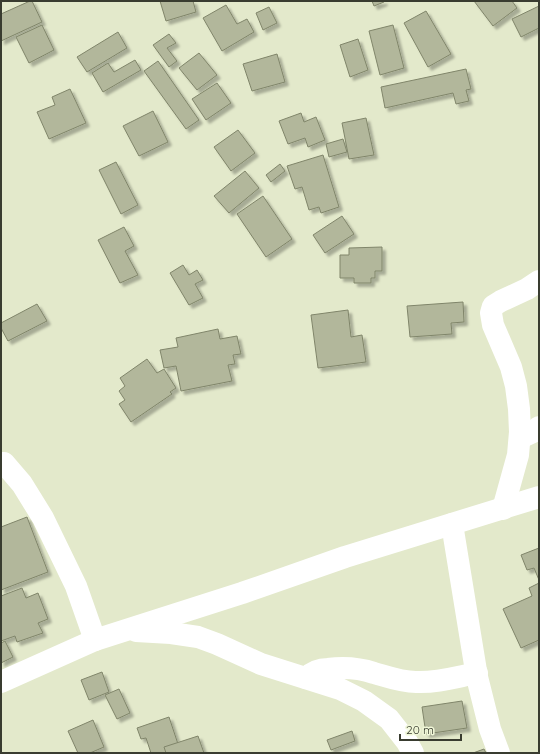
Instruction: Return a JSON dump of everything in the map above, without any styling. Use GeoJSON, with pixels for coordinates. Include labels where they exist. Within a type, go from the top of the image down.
{"type":"FeatureCollection","features":[{"type":"Feature","properties":{"kind":"street"},"geometry":{"type":"LineString","coordinates":[[503,508],[518,455],[520,438],[519,409],[516,386],[511,367],[493,325],[491,313],[493,306],[527,289],[539,281]]}},
{"type":"Feature","properties":{"kind":"street"},"geometry":{"type":"LineString","coordinates":[[520,438],[533,432],[539,427]]}},
{"type":"Feature","properties":{"kind":"street"},"geometry":{"type":"LineString","coordinates":[[1,462],[4,463],[22,484],[43,518],[76,586],[95,640]]}},
{"type":"Feature","properties":{"kind":"street"},"geometry":{"type":"LineString","coordinates":[[1,682],[95,640],[124,630],[242,593],[345,557],[539,497]]}},
{"type":"Feature","properties":{"kind":"street"},"geometry":{"type":"LineString","coordinates":[[452,524],[477,673],[490,729],[499,753]]}},
{"type":"Feature","properties":{"kind":"street"},"geometry":{"type":"LineString","coordinates":[[124,630],[171,633],[198,637],[260,664],[340,689],[364,701],[389,719],[407,742],[413,753]]}},
{"type":"Feature","properties":{"kind":"street"},"geometry":{"type":"LineString","coordinates":[[306,678],[315,671],[338,668],[352,668],[403,681],[415,682],[436,682],[477,673]]}},
{"type":"Feature","properties":{"kind":"building"},"geometry":{"type":"Polygon","coordinates":[[[32,1],[42,22],[1,41],[1,14],[32,1]]]}},
{"type":"Feature","properties":{"kind":"building"},"geometry":{"type":"Polygon","coordinates":[[[160,1],[193,1],[196,12],[166,21],[160,1]]]}},
{"type":"Feature","properties":{"kind":"building"},"geometry":{"type":"Polygon","coordinates":[[[372,1],[384,1],[384,2],[374,6],[372,1]]]}},
{"type":"Feature","properties":{"kind":"building"},"geometry":{"type":"Polygon","coordinates":[[[474,1],[512,1],[517,8],[493,26],[474,1]]]}},
{"type":"Feature","properties":{"kind":"building"},"geometry":{"type":"Polygon","coordinates":[[[226,5],[237,24],[247,19],[254,32],[222,51],[203,18],[226,5]]]}},
{"type":"Feature","properties":{"kind":"building"},"geometry":{"type":"Polygon","coordinates":[[[539,6],[539,28],[521,37],[512,19],[539,6]]]}},
{"type":"Feature","properties":{"kind":"building"},"geometry":{"type":"Polygon","coordinates":[[[269,7],[277,23],[263,30],[256,13],[269,7]]]}},
{"type":"Feature","properties":{"kind":"building"},"geometry":{"type":"Polygon","coordinates":[[[426,11],[451,54],[428,67],[404,23],[426,11]]]}},
{"type":"Feature","properties":{"kind":"building"},"geometry":{"type":"Polygon","coordinates":[[[42,25],[54,50],[29,63],[16,37],[42,25]]]}},
{"type":"Feature","properties":{"kind":"building"},"geometry":{"type":"Polygon","coordinates":[[[393,25],[404,68],[380,75],[369,31],[393,25]]]}},
{"type":"Feature","properties":{"kind":"building"},"geometry":{"type":"Polygon","coordinates":[[[118,32],[127,48],[87,72],[77,57],[118,32]]]}},
{"type":"Feature","properties":{"kind":"building"},"geometry":{"type":"Polygon","coordinates":[[[169,34],[176,43],[167,48],[177,61],[169,67],[153,45],[169,34]]]}},
{"type":"Feature","properties":{"kind":"building"},"geometry":{"type":"Polygon","coordinates":[[[358,39],[368,70],[350,77],[340,45],[358,39]]]}},
{"type":"Feature","properties":{"kind":"building"},"geometry":{"type":"Polygon","coordinates":[[[199,53],[217,75],[197,90],[179,68],[199,53]]]}},
{"type":"Feature","properties":{"kind":"building"},"geometry":{"type":"Polygon","coordinates":[[[277,54],[285,82],[252,91],[243,64],[277,54]]]}},
{"type":"Feature","properties":{"kind":"building"},"geometry":{"type":"Polygon","coordinates":[[[135,60],[141,70],[103,92],[92,73],[108,63],[114,72],[135,60]]]}},
{"type":"Feature","properties":{"kind":"building"},"geometry":{"type":"Polygon","coordinates":[[[158,61],[199,120],[186,129],[144,71],[158,61]]]}},
{"type":"Feature","properties":{"kind":"building"},"geometry":{"type":"Polygon","coordinates":[[[466,69],[471,89],[466,90],[469,101],[456,104],[453,93],[385,108],[381,87],[466,69]]]}},
{"type":"Feature","properties":{"kind":"building"},"geometry":{"type":"Polygon","coordinates":[[[217,83],[231,103],[206,120],[192,99],[217,83]]]}},
{"type":"Feature","properties":{"kind":"building"},"geometry":{"type":"Polygon","coordinates":[[[70,89],[86,123],[49,139],[37,112],[55,105],[52,97],[70,89]]]}},
{"type":"Feature","properties":{"kind":"building"},"geometry":{"type":"Polygon","coordinates":[[[153,111],[168,142],[139,156],[123,126],[153,111]]]}},
{"type":"Feature","properties":{"kind":"building"},"geometry":{"type":"Polygon","coordinates":[[[301,113],[304,122],[316,117],[325,140],[308,147],[305,138],[288,144],[279,121],[301,113]]]}},
{"type":"Feature","properties":{"kind":"building"},"geometry":{"type":"Polygon","coordinates":[[[366,118],[374,155],[349,159],[342,123],[366,118]]]}},
{"type":"Feature","properties":{"kind":"building"},"geometry":{"type":"Polygon","coordinates":[[[238,130],[255,153],[231,171],[214,147],[238,130]]]}},
{"type":"Feature","properties":{"kind":"building"},"geometry":{"type":"Polygon","coordinates":[[[343,139],[347,152],[329,157],[326,144],[343,139]]]}},
{"type":"Feature","properties":{"kind":"building"},"geometry":{"type":"Polygon","coordinates":[[[323,155],[339,207],[321,213],[319,207],[309,210],[302,187],[295,189],[287,166],[323,155]]]}},
{"type":"Feature","properties":{"kind":"building"},"geometry":{"type":"Polygon","coordinates":[[[116,162],[138,205],[121,214],[99,170],[116,162]]]}},
{"type":"Feature","properties":{"kind":"building"},"geometry":{"type":"Polygon","coordinates":[[[280,164],[285,171],[271,182],[266,175],[280,164]]]}},
{"type":"Feature","properties":{"kind":"building"},"geometry":{"type":"Polygon","coordinates":[[[245,171],[259,188],[229,213],[214,196],[245,171]]]}},
{"type":"Feature","properties":{"kind":"building"},"geometry":{"type":"Polygon","coordinates":[[[263,196],[292,239],[266,257],[237,214],[263,196]]]}},
{"type":"Feature","properties":{"kind":"building"},"geometry":{"type":"Polygon","coordinates":[[[342,216],[354,234],[325,253],[313,235],[342,216]]]}},
{"type":"Feature","properties":{"kind":"building"},"geometry":{"type":"Polygon","coordinates":[[[124,227],[134,246],[125,251],[138,275],[120,283],[98,240],[124,227]]]}},
{"type":"Feature","properties":{"kind":"building"},"geometry":{"type":"Polygon","coordinates":[[[382,247],[382,271],[375,271],[375,278],[371,278],[371,283],[354,283],[354,278],[340,278],[340,255],[349,255],[349,248],[382,247]]]}},
{"type":"Feature","properties":{"kind":"building"},"geometry":{"type":"Polygon","coordinates":[[[183,265],[189,275],[197,270],[203,280],[195,284],[203,298],[189,305],[170,273],[183,265]]]}},
{"type":"Feature","properties":{"kind":"building"},"geometry":{"type":"Polygon","coordinates":[[[463,302],[464,322],[451,323],[452,334],[410,337],[407,306],[463,302]]]}},
{"type":"Feature","properties":{"kind":"building"},"geometry":{"type":"Polygon","coordinates":[[[37,304],[47,321],[8,341],[1,328],[1,323],[37,304]]]}},
{"type":"Feature","properties":{"kind":"building"},"geometry":{"type":"Polygon","coordinates":[[[348,310],[351,337],[362,335],[366,362],[318,368],[311,315],[348,310]]]}},
{"type":"Feature","properties":{"kind":"building"},"geometry":{"type":"Polygon","coordinates":[[[218,329],[220,339],[237,336],[241,354],[233,355],[235,364],[228,365],[232,381],[181,391],[176,366],[164,368],[160,350],[178,347],[176,338],[218,329]]]}},
{"type":"Feature","properties":{"kind":"building"},"geometry":{"type":"Polygon","coordinates":[[[147,359],[157,373],[164,369],[176,388],[170,392],[172,394],[131,422],[119,404],[125,400],[119,391],[125,386],[120,378],[147,359]]]}},
{"type":"Feature","properties":{"kind":"building"},"geometry":{"type":"Polygon","coordinates":[[[27,517],[48,572],[1,590],[1,527],[27,517]]]}},
{"type":"Feature","properties":{"kind":"building"},"geometry":{"type":"Polygon","coordinates":[[[539,548],[539,580],[534,568],[527,570],[521,555],[539,548]]]}},
{"type":"Feature","properties":{"kind":"building"},"geometry":{"type":"Polygon","coordinates":[[[539,583],[539,640],[521,648],[503,609],[532,596],[529,588],[539,583]]]}},
{"type":"Feature","properties":{"kind":"building"},"geometry":{"type":"Polygon","coordinates":[[[22,588],[26,598],[38,593],[48,619],[38,623],[43,633],[17,642],[15,636],[1,641],[1,596],[22,588]]]}},
{"type":"Feature","properties":{"kind":"building"},"geometry":{"type":"Polygon","coordinates":[[[5,641],[13,657],[1,663],[1,643],[5,641]]]}},
{"type":"Feature","properties":{"kind":"building"},"geometry":{"type":"Polygon","coordinates":[[[102,672],[109,692],[89,700],[81,680],[102,672]]]}},
{"type":"Feature","properties":{"kind":"building"},"geometry":{"type":"Polygon","coordinates":[[[119,689],[130,713],[117,719],[105,695],[119,689]]]}},
{"type":"Feature","properties":{"kind":"building"},"geometry":{"type":"Polygon","coordinates":[[[462,701],[467,728],[426,734],[422,707],[462,701]]]}},
{"type":"Feature","properties":{"kind":"building"},"geometry":{"type":"Polygon","coordinates":[[[169,717],[181,753],[151,753],[146,738],[141,739],[137,728],[169,717]]]}},
{"type":"Feature","properties":{"kind":"building"},"geometry":{"type":"Polygon","coordinates":[[[93,720],[104,747],[90,753],[78,753],[68,731],[93,720]]]}},
{"type":"Feature","properties":{"kind":"building"},"geometry":{"type":"Polygon","coordinates":[[[352,731],[355,741],[331,750],[327,740],[352,731]]]}},
{"type":"Feature","properties":{"kind":"building"},"geometry":{"type":"Polygon","coordinates":[[[198,736],[204,753],[166,753],[164,747],[198,736]]]}},
{"type":"Feature","properties":{"kind":"building"},"geometry":{"type":"Polygon","coordinates":[[[484,749],[486,753],[473,753],[484,749]]]}}]}
